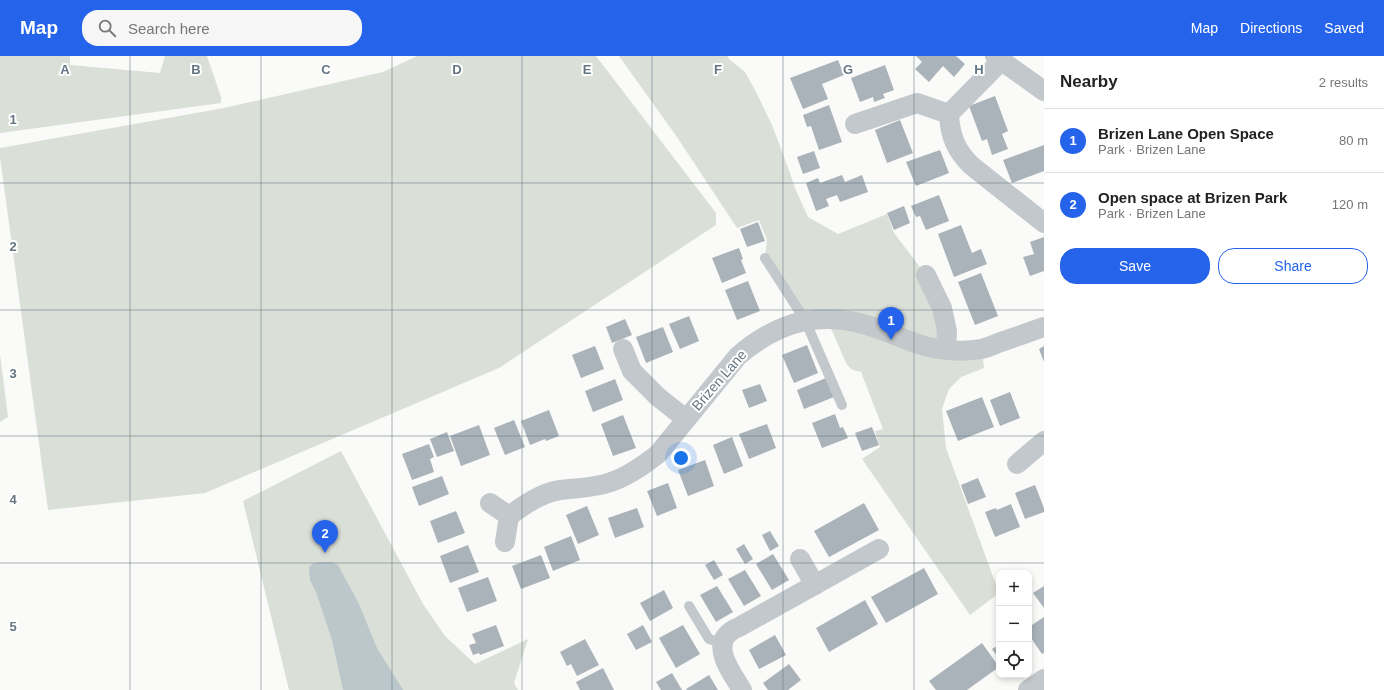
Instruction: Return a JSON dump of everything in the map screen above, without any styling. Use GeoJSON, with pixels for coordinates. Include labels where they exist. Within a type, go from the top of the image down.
{"type":"FeatureCollection","features":[{"type":"Feature","properties":{"kind":"street"},"geometry":{"type":"LineString","coordinates":[[1044,91],[998,58],[948,114],[952,139],[964,158],[1044,223]]}},
{"type":"Feature","properties":{"kind":"street"},"geometry":{"type":"LineString","coordinates":[[855,124],[917,103],[948,114]]}},
{"type":"Feature","properties":{"kind":"street"},"geometry":{"type":"LineString","coordinates":[[926,275],[942,308],[947,330],[946,350]]}},
{"type":"Feature","properties":{"kind":"street","name":"Brizen Lane"},"geometry":{"type":"LineString","coordinates":[[509,516],[540,496],[558,491],[594,487],[611,482],[625,477],[642,466],[658,454],[738,356],[752,343],[780,328],[805,320],[842,319],[879,329],[908,341],[928,347],[964,351],[982,349],[1044,327]]}},
{"type":"Feature","properties":{"kind":"street"},"geometry":{"type":"LineString","coordinates":[[623,349],[632,371],[658,397],[686,419]]}},
{"type":"Feature","properties":{"kind":"street"},"geometry":{"type":"LineString","coordinates":[[1017,464],[1044,441]]}},
{"type":"Feature","properties":{"kind":"street"},"geometry":{"type":"LineString","coordinates":[[490,503],[509,516],[505,542]]}},
{"type":"Feature","properties":{"kind":"street"},"geometry":{"type":"LineString","coordinates":[[742,690],[723,657],[721,650],[722,643],[726,636],[739,627],[879,549]]}},
{"type":"Feature","properties":{"kind":"street"},"geometry":{"type":"LineString","coordinates":[[800,559],[815,585]]}},
{"type":"Feature","properties":{"kind":"street"},"geometry":{"type":"LineString","coordinates":[[1028,690],[1044,679]]}},
{"type":"Feature","properties":{"kind":"lane"},"geometry":{"type":"LineString","coordinates":[[765,258],[805,320],[842,405]]}},
{"type":"Feature","properties":{"kind":"lane"},"geometry":{"type":"LineString","coordinates":[[690,606],[709,639],[722,643]]}},
{"type":"Feature","properties":{"kind":"shaded area"},"geometry":{"type":"Polygon","coordinates":[[[0,56],[70,56],[70,65],[160,73],[165,56],[207,56],[221,97],[221,103],[0,133],[0,56]]]}},
{"type":"Feature","properties":{"kind":"shaded area"},"geometry":{"type":"Polygon","coordinates":[[[417,56],[596,56],[716,213],[716,225],[499,368],[205,493],[48,510],[0,148],[224,108],[383,72],[417,56]]]}},
{"type":"Feature","properties":{"kind":"shaded area"},"geometry":{"type":"Polygon","coordinates":[[[619,56],[728,56],[729,59],[745,72],[755,90],[772,125],[795,188],[808,217],[838,234],[887,214],[894,233],[926,275],[946,350],[982,349],[984,368],[961,377],[949,389],[942,409],[946,448],[996,585],[996,595],[970,615],[862,459],[880,447],[875,431],[883,429],[861,372],[852,369],[846,363],[827,319],[805,320],[765,258],[767,240],[759,220],[737,228],[677,137],[619,56]]]}},
{"type":"Feature","properties":{"kind":"shaded area"},"geometry":{"type":"Polygon","coordinates":[[[0,354],[8,417],[0,422],[0,354]]]}},
{"type":"Feature","properties":{"kind":"shaded area"},"geometry":{"type":"Polygon","coordinates":[[[341,451],[423,604],[445,636],[475,664],[528,639],[514,683],[518,690],[289,690],[243,501],[341,451]]]}},
{"type":"Feature","properties":{"kind":"shaded area"},"geometry":{"type":"Polygon","coordinates":[[[332,562],[338,565],[359,604],[377,648],[403,690],[343,690],[332,640],[316,592],[310,580],[309,567],[314,563],[332,562]]]}},
{"type":"Feature","properties":{"kind":"building"},"geometry":{"type":"Polygon","coordinates":[[[916,56],[956,56],[965,64],[954,77],[943,66],[929,82],[915,69],[922,62],[916,56]]]}},
{"type":"Feature","properties":{"kind":"building"},"geometry":{"type":"Polygon","coordinates":[[[838,60],[844,75],[822,84],[828,99],[803,109],[790,78],[838,60]]]}},
{"type":"Feature","properties":{"kind":"building"},"geometry":{"type":"Polygon","coordinates":[[[885,65],[894,90],[883,94],[885,98],[874,102],[873,97],[860,102],[851,78],[885,65]]]}},
{"type":"Feature","properties":{"kind":"building"},"geometry":{"type":"Polygon","coordinates":[[[995,96],[1008,131],[1002,134],[1008,149],[992,155],[987,139],[982,141],[969,106],[995,96]]]}},
{"type":"Feature","properties":{"kind":"building"},"geometry":{"type":"Polygon","coordinates":[[[829,105],[842,142],[819,150],[811,126],[807,127],[803,115],[829,105]]]}},
{"type":"Feature","properties":{"kind":"building"},"geometry":{"type":"Polygon","coordinates":[[[900,120],[913,153],[887,163],[875,130],[900,120]]]}},
{"type":"Feature","properties":{"kind":"building"},"geometry":{"type":"Polygon","coordinates":[[[1044,145],[1044,171],[1012,183],[1003,160],[1044,145]]]}},
{"type":"Feature","properties":{"kind":"building"},"geometry":{"type":"Polygon","coordinates":[[[940,150],[949,173],[916,186],[906,162],[940,150]]]}},
{"type":"Feature","properties":{"kind":"building"},"geometry":{"type":"Polygon","coordinates":[[[814,151],[820,168],[803,174],[797,157],[814,151]]]}},
{"type":"Feature","properties":{"kind":"building"},"geometry":{"type":"Polygon","coordinates":[[[842,175],[845,182],[862,175],[868,192],[840,202],[837,195],[826,199],[829,206],[816,211],[806,183],[818,178],[820,183],[842,175]]]}},
{"type":"Feature","properties":{"kind":"building"},"geometry":{"type":"Polygon","coordinates":[[[939,195],[949,221],[926,230],[920,216],[916,217],[911,206],[939,195]]]}},
{"type":"Feature","properties":{"kind":"building"},"geometry":{"type":"Polygon","coordinates":[[[904,206],[910,223],[894,230],[887,213],[904,206]]]}},
{"type":"Feature","properties":{"kind":"building"},"geometry":{"type":"Polygon","coordinates":[[[758,222],[765,241],[747,247],[740,229],[758,222]]]}},
{"type":"Feature","properties":{"kind":"building"},"geometry":{"type":"Polygon","coordinates":[[[961,225],[972,253],[981,249],[987,264],[954,277],[938,234],[961,225]]]}},
{"type":"Feature","properties":{"kind":"building"},"geometry":{"type":"Polygon","coordinates":[[[1044,237],[1044,271],[1030,276],[1023,257],[1034,254],[1030,242],[1044,237]]]}},
{"type":"Feature","properties":{"kind":"building"},"geometry":{"type":"Polygon","coordinates":[[[739,248],[743,259],[741,260],[746,273],[722,283],[712,258],[739,248]]]}},
{"type":"Feature","properties":{"kind":"building"},"geometry":{"type":"Polygon","coordinates":[[[981,273],[998,316],[975,325],[958,282],[981,273]]]}},
{"type":"Feature","properties":{"kind":"building"},"geometry":{"type":"Polygon","coordinates":[[[748,281],[760,311],[737,320],[725,290],[748,281]]]}},
{"type":"Feature","properties":{"kind":"building"},"geometry":{"type":"Polygon","coordinates":[[[689,316],[699,341],[680,349],[669,324],[689,316]]]}},
{"type":"Feature","properties":{"kind":"building"},"geometry":{"type":"Polygon","coordinates":[[[625,319],[632,335],[612,343],[606,327],[625,319]]]}},
{"type":"Feature","properties":{"kind":"building"},"geometry":{"type":"Polygon","coordinates":[[[663,327],[673,352],[646,363],[636,337],[663,327]]]}},
{"type":"Feature","properties":{"kind":"building"},"geometry":{"type":"Polygon","coordinates":[[[807,345],[818,373],[794,383],[782,355],[807,345]]]}},
{"type":"Feature","properties":{"kind":"building"},"geometry":{"type":"Polygon","coordinates":[[[595,346],[604,369],[581,378],[572,355],[595,346]]]}},
{"type":"Feature","properties":{"kind":"building"},"geometry":{"type":"Polygon","coordinates":[[[1044,346],[1044,362],[1039,349],[1044,346]]]}},
{"type":"Feature","properties":{"kind":"building"},"geometry":{"type":"Polygon","coordinates":[[[826,378],[834,397],[804,409],[797,390],[826,378]]]}},
{"type":"Feature","properties":{"kind":"building"},"geometry":{"type":"Polygon","coordinates":[[[615,379],[623,400],[593,412],[585,391],[615,379]]]}},
{"type":"Feature","properties":{"kind":"building"},"geometry":{"type":"Polygon","coordinates":[[[760,384],[767,401],[749,408],[742,390],[760,384]]]}},
{"type":"Feature","properties":{"kind":"building"},"geometry":{"type":"Polygon","coordinates":[[[1010,392],[1020,418],[1000,426],[990,400],[1010,392]]]}},
{"type":"Feature","properties":{"kind":"building"},"geometry":{"type":"Polygon","coordinates":[[[982,397],[994,427],[958,441],[946,411],[982,397]]]}},
{"type":"Feature","properties":{"kind":"building"},"geometry":{"type":"Polygon","coordinates":[[[549,410],[559,436],[546,441],[545,439],[530,445],[521,421],[549,410]]]}},
{"type":"Feature","properties":{"kind":"building"},"geometry":{"type":"Polygon","coordinates":[[[835,414],[840,428],[843,427],[848,438],[822,448],[812,423],[835,414]]]}},
{"type":"Feature","properties":{"kind":"building"},"geometry":{"type":"Polygon","coordinates":[[[623,415],[636,448],[613,456],[601,424],[623,415]]]}},
{"type":"Feature","properties":{"kind":"building"},"geometry":{"type":"Polygon","coordinates":[[[514,420],[525,447],[505,455],[494,428],[514,420]]]}},
{"type":"Feature","properties":{"kind":"building"},"geometry":{"type":"Polygon","coordinates":[[[767,424],[776,448],[749,459],[739,434],[767,424]]]}},
{"type":"Feature","properties":{"kind":"building"},"geometry":{"type":"Polygon","coordinates":[[[479,425],[490,455],[461,466],[450,436],[479,425]]]}},
{"type":"Feature","properties":{"kind":"building"},"geometry":{"type":"Polygon","coordinates":[[[872,427],[879,445],[862,451],[855,433],[872,427]]]}},
{"type":"Feature","properties":{"kind":"building"},"geometry":{"type":"Polygon","coordinates":[[[447,432],[454,451],[437,457],[430,439],[447,432]]]}},
{"type":"Feature","properties":{"kind":"building"},"geometry":{"type":"Polygon","coordinates":[[[732,437],[743,466],[724,474],[713,445],[732,437]]]}},
{"type":"Feature","properties":{"kind":"building"},"geometry":{"type":"Polygon","coordinates":[[[429,444],[434,457],[430,459],[434,472],[412,480],[402,454],[429,444]]]}},
{"type":"Feature","properties":{"kind":"building"},"geometry":{"type":"Polygon","coordinates":[[[705,460],[714,486],[688,496],[678,470],[705,460]]]}},
{"type":"Feature","properties":{"kind":"building"},"geometry":{"type":"Polygon","coordinates":[[[442,476],[449,494],[419,506],[412,487],[442,476]]]}},
{"type":"Feature","properties":{"kind":"building"},"geometry":{"type":"Polygon","coordinates":[[[978,478],[986,497],[968,504],[961,485],[978,478]]]}},
{"type":"Feature","properties":{"kind":"building"},"geometry":{"type":"Polygon","coordinates":[[[668,483],[677,508],[657,516],[647,491],[668,483]]]}},
{"type":"Feature","properties":{"kind":"building"},"geometry":{"type":"Polygon","coordinates":[[[1035,485],[1044,508],[1044,512],[1025,519],[1015,493],[1035,485]]]}},
{"type":"Feature","properties":{"kind":"building"},"geometry":{"type":"Polygon","coordinates":[[[864,503],[879,530],[829,557],[814,531],[864,503]]]}},
{"type":"Feature","properties":{"kind":"building"},"geometry":{"type":"Polygon","coordinates":[[[1011,504],[1020,527],[995,537],[985,512],[996,508],[997,510],[1011,504]]]}},
{"type":"Feature","properties":{"kind":"building"},"geometry":{"type":"Polygon","coordinates":[[[587,506],[599,535],[578,544],[566,515],[587,506]]]}},
{"type":"Feature","properties":{"kind":"building"},"geometry":{"type":"Polygon","coordinates":[[[637,508],[644,527],[615,538],[608,518],[637,508]]]}},
{"type":"Feature","properties":{"kind":"building"},"geometry":{"type":"Polygon","coordinates":[[[456,511],[465,533],[438,543],[430,521],[456,511]]]}},
{"type":"Feature","properties":{"kind":"building"},"geometry":{"type":"Polygon","coordinates":[[[770,531],[779,546],[770,551],[762,535],[770,531]]]}},
{"type":"Feature","properties":{"kind":"building"},"geometry":{"type":"Polygon","coordinates":[[[571,536],[580,560],[553,571],[544,547],[571,536]]]}},
{"type":"Feature","properties":{"kind":"building"},"geometry":{"type":"Polygon","coordinates":[[[744,544],[753,559],[745,564],[736,549],[744,544]]]}},
{"type":"Feature","properties":{"kind":"building"},"geometry":{"type":"Polygon","coordinates":[[[468,545],[479,572],[450,583],[440,556],[468,545]]]}},
{"type":"Feature","properties":{"kind":"building"},"geometry":{"type":"Polygon","coordinates":[[[773,554],[789,580],[772,590],[756,564],[773,554]]]}},
{"type":"Feature","properties":{"kind":"building"},"geometry":{"type":"Polygon","coordinates":[[[541,555],[550,578],[521,589],[512,566],[541,555]]]}},
{"type":"Feature","properties":{"kind":"building"},"geometry":{"type":"Polygon","coordinates":[[[714,560],[723,575],[714,580],[705,565],[714,560]]]}},
{"type":"Feature","properties":{"kind":"building"},"geometry":{"type":"Polygon","coordinates":[[[924,568],[938,594],[886,623],[871,597],[924,568]]]}},
{"type":"Feature","properties":{"kind":"building"},"geometry":{"type":"Polygon","coordinates":[[[745,570],[761,596],[744,606],[728,579],[745,570]]]}},
{"type":"Feature","properties":{"kind":"building"},"geometry":{"type":"Polygon","coordinates":[[[488,577],[497,601],[467,612],[458,588],[488,577]]]}},
{"type":"Feature","properties":{"kind":"building"},"geometry":{"type":"Polygon","coordinates":[[[717,586],[733,612],[716,622],[700,595],[717,586]]]}},
{"type":"Feature","properties":{"kind":"building"},"geometry":{"type":"Polygon","coordinates":[[[1044,586],[1044,608],[1033,593],[1044,586]]]}},
{"type":"Feature","properties":{"kind":"building"},"geometry":{"type":"Polygon","coordinates":[[[664,590],[673,608],[650,621],[640,603],[664,590]]]}},
{"type":"Feature","properties":{"kind":"building"},"geometry":{"type":"Polygon","coordinates":[[[865,600],[878,624],[829,652],[816,628],[865,600]]]}},
{"type":"Feature","properties":{"kind":"building"},"geometry":{"type":"Polygon","coordinates":[[[1044,617],[1044,653],[1042,654],[1032,639],[1032,625],[1044,617]]]}},
{"type":"Feature","properties":{"kind":"building"},"geometry":{"type":"Polygon","coordinates":[[[496,625],[504,646],[480,655],[479,653],[473,655],[469,645],[476,643],[472,634],[496,625]]]}},
{"type":"Feature","properties":{"kind":"building"},"geometry":{"type":"Polygon","coordinates":[[[643,625],[652,642],[636,650],[627,634],[643,625]]]}},
{"type":"Feature","properties":{"kind":"building"},"geometry":{"type":"Polygon","coordinates":[[[683,625],[700,654],[676,668],[659,638],[683,625]]]}},
{"type":"Feature","properties":{"kind":"building"},"geometry":{"type":"Polygon","coordinates":[[[775,635],[786,655],[759,669],[749,650],[775,635]]]}},
{"type":"Feature","properties":{"kind":"building"},"geometry":{"type":"Polygon","coordinates":[[[585,639],[599,665],[577,676],[571,664],[567,666],[560,652],[585,639]]]}},
{"type":"Feature","properties":{"kind":"building"},"geometry":{"type":"Polygon","coordinates":[[[982,643],[996,663],[996,669],[967,690],[936,690],[929,681],[982,643]]]}},
{"type":"Feature","properties":{"kind":"building"},"geometry":{"type":"Polygon","coordinates":[[[996,647],[996,655],[992,649],[996,647]]]}},
{"type":"Feature","properties":{"kind":"building"},"geometry":{"type":"Polygon","coordinates":[[[789,664],[801,680],[788,690],[768,690],[763,683],[789,664]]]}},
{"type":"Feature","properties":{"kind":"building"},"geometry":{"type":"Polygon","coordinates":[[[603,668],[614,690],[580,690],[576,682],[603,668]]]}},
{"type":"Feature","properties":{"kind":"building"},"geometry":{"type":"Polygon","coordinates":[[[672,673],[682,690],[661,690],[656,682],[672,673]]]}},
{"type":"Feature","properties":{"kind":"building"},"geometry":{"type":"Polygon","coordinates":[[[709,675],[718,690],[686,689],[709,675]]]}},
{"type":"Feature","properties":{"kind":"place","name":"Brizen Lane Open Space"},"geometry":{"type":"Point","coordinates":[891,340]}},
{"type":"Feature","properties":{"kind":"place","name":"Open space at Brizen Park"},"geometry":{"type":"Point","coordinates":[325,553]}}]}
